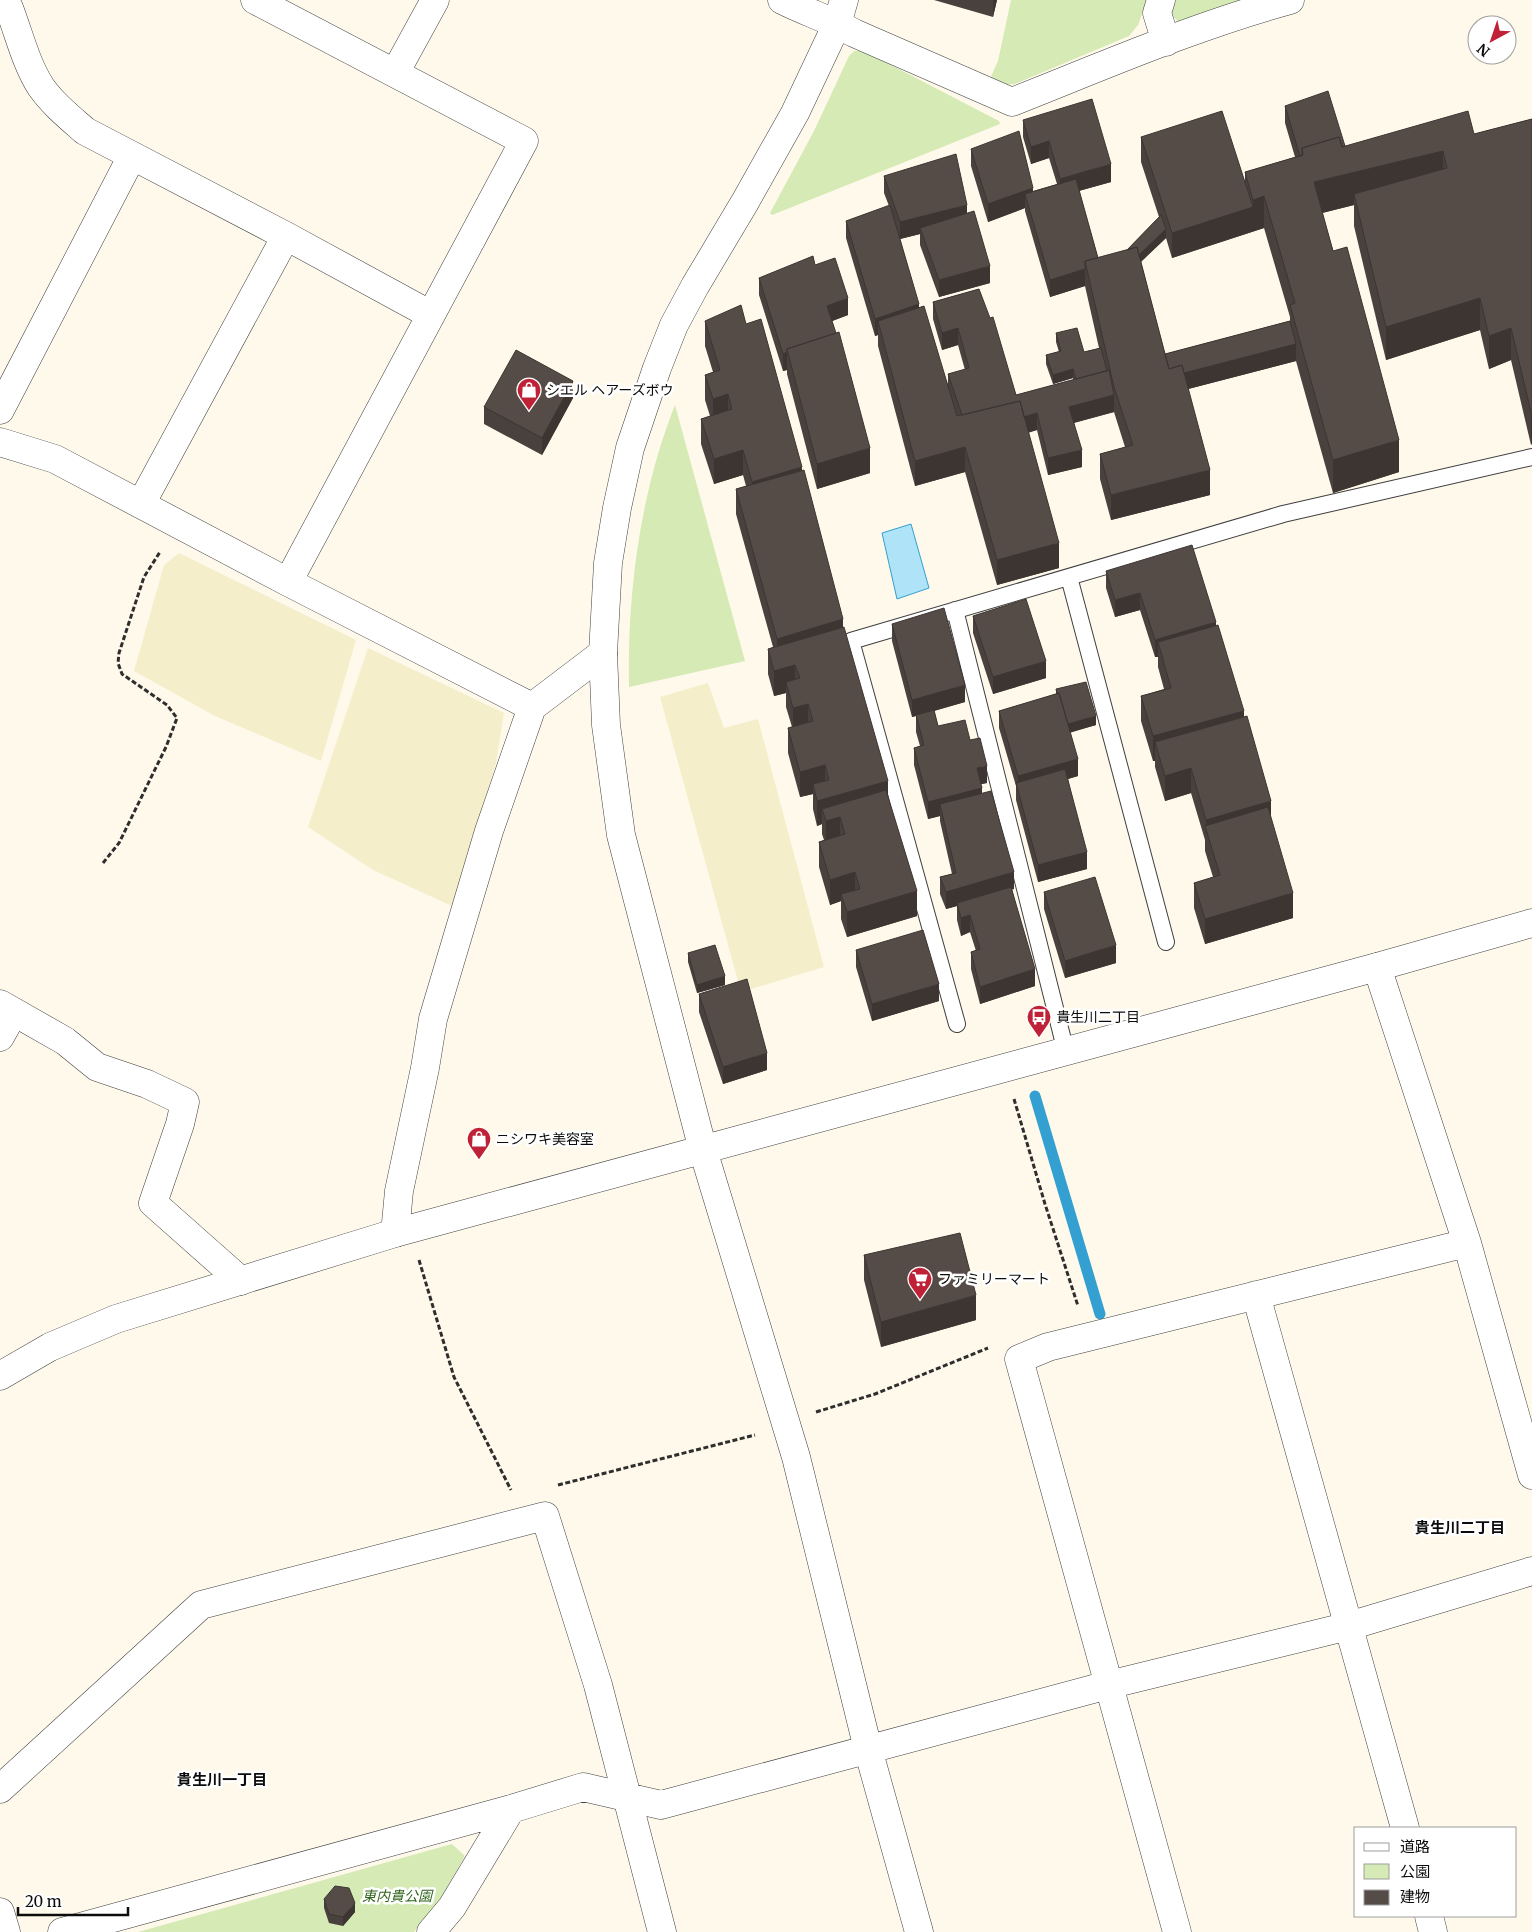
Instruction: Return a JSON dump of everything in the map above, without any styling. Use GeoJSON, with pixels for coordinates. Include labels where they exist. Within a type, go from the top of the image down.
{"type":"FeatureCollection","features":[{"type":"Feature","properties":{"kind":"street"},"geometry":{"type":"LineString","coordinates":[[255,0],[524,141],[288,582]]}},
{"type":"Feature","properties":{"kind":"street"},"geometry":{"type":"LineString","coordinates":[[395,73],[434,0]]}},
{"type":"Feature","properties":{"kind":"street"},"geometry":{"type":"LineString","coordinates":[[782,0],[808,14],[841,12]]}},
{"type":"Feature","properties":{"kind":"street"},"geometry":{"type":"LineString","coordinates":[[1161,0],[1157,13],[1166,42]]}},
{"type":"Feature","properties":{"kind":"street"},"geometry":{"type":"LineString","coordinates":[[841,12],[854,33],[1012,102],[1166,42],[1267,6],[1290,0]]}},
{"type":"Feature","properties":{"kind":"street"},"geometry":{"type":"LineString","coordinates":[[11,6],[28,59],[41,86],[62,111],[85,131],[286,236],[432,316]]}},
{"type":"Feature","properties":{"kind":"street"},"geometry":{"type":"LineString","coordinates":[[841,12],[795,113],[674,325],[656,368],[630,448],[617,508],[608,563],[603,653],[606,725],[621,835],[703,1150],[796,1457],[868,1749],[919,1932]]}},
{"type":"Feature","properties":{"kind":"street"},"geometry":{"type":"LineString","coordinates":[[0,410],[132,156]]}},
{"type":"Feature","properties":{"kind":"street"},"geometry":{"type":"LineString","coordinates":[[141,504],[286,236]]}},
{"type":"Feature","properties":{"kind":"street"},"geometry":{"type":"LineString","coordinates":[[0,442],[55,460],[532,707]]}},
{"type":"Feature","properties":{"kind":"street"},"geometry":{"type":"LineString","coordinates":[[403,1231],[399,1191],[425,1068],[433,1019],[489,831],[532,707],[603,653]]}},
{"type":"Feature","properties":{"kind":"street"},"geometry":{"type":"LineString","coordinates":[[1,1374],[50,1347],[116,1319],[403,1231],[1066,1052],[1532,923]]}},
{"type":"Feature","properties":{"kind":"street"},"geometry":{"type":"LineString","coordinates":[[1377,967],[1467,1242],[1532,1475]]}},
{"type":"Feature","properties":{"kind":"street"},"geometry":{"type":"LineString","coordinates":[[0,1037],[7,1008],[65,1041],[97,1067],[147,1084],[185,1102],[180,1124],[153,1203],[241,1281]]}},
{"type":"Feature","properties":{"kind":"street"},"geometry":{"type":"LineString","coordinates":[[1178,1932],[1019,1359],[1048,1347],[1467,1242]]}},
{"type":"Feature","properties":{"kind":"street"},"geometry":{"type":"LineString","coordinates":[[1256,1295],[1405,1827]]}},
{"type":"Feature","properties":{"kind":"street"},"geometry":{"type":"LineString","coordinates":[[0,1789],[201,1605],[546,1516],[598,1685],[662,1932]]}},
{"type":"Feature","properties":{"kind":"street"},"geometry":{"type":"LineString","coordinates":[[62,1932],[511,1809],[583,1787],[661,1805],[1108,1685],[1348,1626],[1532,1571]]}},
{"type":"Feature","properties":{"kind":"street"},"geometry":{"type":"LineString","coordinates":[[431,1932],[452,1908],[511,1809]]}},
{"type":"Feature","properties":{"kind":"street"},"geometry":{"type":"LineString","coordinates":[[0,1912],[6,1932]]}},
{"type":"Feature","properties":{"kind":"street"},"geometry":{"type":"LineString","coordinates":[[1429,1917],[1433,1932]]}},
{"type":"Feature","properties":{"kind":"lane"},"geometry":{"type":"LineString","coordinates":[[957,1024],[851,641],[1283,514],[1532,457]]}},
{"type":"Feature","properties":{"kind":"lane"},"geometry":{"type":"LineString","coordinates":[[1069,577],[1166,942]]}},
{"type":"Feature","properties":{"kind":"lane"},"geometry":{"type":"LineString","coordinates":[[955,610],[1066,1052]]}},
{"type":"Feature","properties":{"kind":"path"},"geometry":{"type":"LineString","coordinates":[[103,862],[119,843],[166,746],[177,718],[167,705],[122,674],[118,663],[119,653],[144,577],[178,524]]}},
{"type":"Feature","properties":{"kind":"path"},"geometry":{"type":"LineString","coordinates":[[1013,1096],[1045,1204],[1078,1300],[1079,1309]]}},
{"type":"Feature","properties":{"kind":"path"},"geometry":{"type":"LineString","coordinates":[[403,1231],[454,1378],[510,1489],[519,1522]]}},
{"type":"Feature","properties":{"kind":"path"},"geometry":{"type":"LineString","coordinates":[[815,1413],[875,1394],[993,1346]]}},
{"type":"Feature","properties":{"kind":"path"},"geometry":{"type":"LineString","coordinates":[[546,1516],[552,1487],[756,1434]]}},
{"type":"Feature","properties":{"kind":"shaded area"},"geometry":{"type":"Polygon","coordinates":[[[179,553],[356,640],[321,761],[215,716],[134,671],[164,565],[179,553]]]}},
{"type":"Feature","properties":{"kind":"shaded area"},"geometry":{"type":"Polygon","coordinates":[[[368,648],[504,713],[496,763],[452,906],[373,870],[308,827],[368,648]]]}},
{"type":"Feature","properties":{"kind":"shaded area"},"geometry":{"type":"Polygon","coordinates":[[[708,683],[724,728],[758,719],[824,967],[741,992],[660,697],[708,683]]]}},
{"type":"Feature","properties":{"kind":"green space"},"geometry":{"type":"Polygon","coordinates":[[[1011,0],[1147,0],[1138,25],[1129,36],[1015,84],[1001,85],[989,81],[998,61],[1011,0]]]}},
{"type":"Feature","properties":{"kind":"green space"},"geometry":{"type":"Polygon","coordinates":[[[1172,0],[1266,0],[1183,26],[1169,13],[1172,0]]]}},
{"type":"Feature","properties":{"kind":"green space"},"geometry":{"type":"Polygon","coordinates":[[[854,51],[864,51],[999,121],[1000,124],[772,215],[770,213],[814,131],[849,56],[854,51]]]}},
{"type":"Feature","properties":{"kind":"green space"},"geometry":{"type":"Polygon","coordinates":[[[675,405],[745,661],[629,687],[630,616],[638,544],[653,473],[675,405]]]}},
{"type":"Feature","properties":{"kind":"green space","name":"東内貴公園"},"geometry":{"type":"Polygon","coordinates":[[[452,1844],[465,1856],[438,1903],[414,1932],[138,1932],[452,1844]]]}},
{"type":"Feature","properties":{"kind":"water"},"geometry":{"type":"Polygon","coordinates":[[[911,524],[929,588],[897,599],[882,533],[911,524]]]}},
{"type":"Feature","properties":{"kind":"building"},"geometry":{"type":"Polygon","coordinates":[[[1328,91],[1345,146],[1342,147],[1339,137],[1302,148],[1302,156],[1300,156],[1285,106],[1328,91]]]}},
{"type":"Feature","properties":{"kind":"building"},"geometry":{"type":"Polygon","coordinates":[[[1092,99],[1111,164],[1060,179],[1049,141],[1031,147],[1023,120],[1092,99]]]}},
{"type":"Feature","properties":{"kind":"building"},"geometry":{"type":"Polygon","coordinates":[[[1222,111],[1253,207],[1172,233],[1141,137],[1222,111]]]}},
{"type":"Feature","properties":{"kind":"building"},"geometry":{"type":"Polygon","coordinates":[[[1468,111],[1474,134],[1532,119],[1532,412],[1511,328],[1489,336],[1480,298],[1386,327],[1354,194],[1447,168],[1443,151],[1314,182],[1333,251],[1347,247],[1399,440],[1333,460],[1290,305],[1295,303],[1264,196],[1253,200],[1245,172],[1303,155],[1302,148],[1339,137],[1342,147],[1468,111]]]}},
{"type":"Feature","properties":{"kind":"building"},"geometry":{"type":"Polygon","coordinates":[[[1019,131],[1033,188],[988,204],[971,149],[1019,131]]]}},
{"type":"Feature","properties":{"kind":"building"},"geometry":{"type":"Polygon","coordinates":[[[956,154],[967,205],[900,222],[884,176],[956,154]]]}},
{"type":"Feature","properties":{"kind":"building"},"geometry":{"type":"Polygon","coordinates":[[[1076,179],[1098,258],[1085,261],[1085,269],[1050,280],[1025,194],[1076,179]]]}},
{"type":"Feature","properties":{"kind":"building"},"geometry":{"type":"Polygon","coordinates":[[[890,205],[919,304],[875,319],[846,221],[890,205]]]}},
{"type":"Feature","properties":{"kind":"building"},"geometry":{"type":"Polygon","coordinates":[[[974,211],[990,266],[939,280],[920,228],[974,211]]]}},
{"type":"Feature","properties":{"kind":"building"},"geometry":{"type":"Polygon","coordinates":[[[1161,215],[1166,229],[1139,255],[1137,247],[1127,250],[1161,215]]]}},
{"type":"Feature","properties":{"kind":"building"},"geometry":{"type":"Polygon","coordinates":[[[1137,247],[1169,369],[1182,365],[1210,470],[1111,495],[1100,454],[1133,445],[1114,387],[1085,261],[1137,247]]]}},
{"type":"Feature","properties":{"kind":"building"},"geometry":{"type":"Polygon","coordinates":[[[813,256],[815,265],[835,258],[848,298],[827,306],[836,333],[787,349],[787,352],[783,354],[759,278],[813,256]]]}},
{"type":"Feature","properties":{"kind":"building"},"geometry":{"type":"Polygon","coordinates":[[[979,289],[990,318],[993,317],[1016,395],[1109,370],[1114,395],[1069,407],[1082,450],[1048,458],[1037,413],[1024,417],[1020,401],[962,415],[948,374],[969,368],[958,328],[942,333],[933,302],[979,289]]]}},
{"type":"Feature","properties":{"kind":"building"},"geometry":{"type":"Polygon","coordinates":[[[741,305],[746,324],[761,319],[802,467],[752,482],[743,450],[714,459],[701,419],[732,409],[728,394],[713,399],[705,375],[720,370],[705,321],[741,305]]]}},
{"type":"Feature","properties":{"kind":"building"},"geometry":{"type":"Polygon","coordinates":[[[924,306],[957,416],[1020,401],[1059,543],[997,560],[965,447],[915,461],[878,321],[924,306]]]}},
{"type":"Feature","properties":{"kind":"building"},"geometry":{"type":"Polygon","coordinates":[[[1290,321],[1296,344],[1184,373],[1182,365],[1169,369],[1165,354],[1290,321]]]}},
{"type":"Feature","properties":{"kind":"building"},"geometry":{"type":"Polygon","coordinates":[[[1077,328],[1084,352],[1101,348],[1107,371],[1076,379],[1073,369],[1053,375],[1046,355],[1061,351],[1056,333],[1077,328]]]}},
{"type":"Feature","properties":{"kind":"building"},"geometry":{"type":"Polygon","coordinates":[[[839,332],[870,448],[817,464],[787,349],[839,332]]]}},
{"type":"Feature","properties":{"kind":"building","name":"シエル ヘアーズボウ"},"geometry":{"type":"Polygon","coordinates":[[[516,350],[573,381],[542,438],[484,407],[516,350]]]}},
{"type":"Feature","properties":{"kind":"building"},"geometry":{"type":"Polygon","coordinates":[[[804,470],[843,619],[777,639],[736,489],[804,470]]]}},
{"type":"Feature","properties":{"kind":"building"},"geometry":{"type":"Polygon","coordinates":[[[1192,545],[1216,622],[1155,640],[1140,593],[1115,600],[1106,571],[1192,545]]]}},
{"type":"Feature","properties":{"kind":"building"},"geometry":{"type":"Polygon","coordinates":[[[1026,599],[1046,661],[993,677],[973,616],[1026,599]]]}},
{"type":"Feature","properties":{"kind":"building"},"geometry":{"type":"Polygon","coordinates":[[[944,608],[965,685],[912,700],[892,624],[944,608]]]}},
{"type":"Feature","properties":{"kind":"building"},"geometry":{"type":"Polygon","coordinates":[[[1218,625],[1244,711],[1153,736],[1141,696],[1171,688],[1158,642],[1218,625]]]}},
{"type":"Feature","properties":{"kind":"building"},"geometry":{"type":"Polygon","coordinates":[[[844,627],[888,781],[817,801],[813,784],[829,780],[825,765],[800,772],[788,728],[813,721],[808,704],[793,708],[786,682],[800,678],[795,665],[774,671],[768,649],[844,627]]]}},
{"type":"Feature","properties":{"kind":"building"},"geometry":{"type":"Polygon","coordinates":[[[1086,682],[1096,716],[1068,724],[1059,693],[1057,694],[1056,689],[1086,682]]]}},
{"type":"Feature","properties":{"kind":"building"},"geometry":{"type":"Polygon","coordinates":[[[1059,693],[1078,759],[1018,776],[999,711],[1059,693]]]}},
{"type":"Feature","properties":{"kind":"building"},"geometry":{"type":"Polygon","coordinates":[[[934,710],[938,726],[965,720],[970,740],[980,738],[987,766],[977,768],[982,788],[928,802],[914,748],[924,745],[916,715],[934,710]]]}},
{"type":"Feature","properties":{"kind":"building"},"geometry":{"type":"Polygon","coordinates":[[[1247,716],[1271,801],[1206,820],[1191,768],[1165,776],[1155,742],[1247,716]]]}},
{"type":"Feature","properties":{"kind":"building"},"geometry":{"type":"Polygon","coordinates":[[[1065,769],[1087,852],[1038,865],[1016,783],[1065,769]]]}},
{"type":"Feature","properties":{"kind":"building"},"geometry":{"type":"Polygon","coordinates":[[[886,790],[917,891],[847,912],[841,894],[860,889],[855,872],[830,880],[819,842],[845,834],[840,817],[826,821],[822,809],[886,790]]]}},
{"type":"Feature","properties":{"kind":"building"},"geometry":{"type":"Polygon","coordinates":[[[991,791],[1014,872],[946,892],[940,877],[956,873],[940,804],[991,791]]]}},
{"type":"Feature","properties":{"kind":"building"},"geometry":{"type":"Polygon","coordinates":[[[1268,807],[1293,893],[1205,919],[1194,883],[1220,875],[1205,826],[1268,807]]]}},
{"type":"Feature","properties":{"kind":"building"},"geometry":{"type":"Polygon","coordinates":[[[1095,877],[1116,945],[1065,961],[1044,892],[1095,877]]]}},
{"type":"Feature","properties":{"kind":"building"},"geometry":{"type":"Polygon","coordinates":[[[1011,887],[1035,969],[980,987],[971,952],[980,949],[970,915],[961,918],[957,903],[1011,887]]]}},
{"type":"Feature","properties":{"kind":"building"},"geometry":{"type":"Polygon","coordinates":[[[923,930],[939,984],[872,1004],[856,950],[923,930]]]}},
{"type":"Feature","properties":{"kind":"building"},"geometry":{"type":"Polygon","coordinates":[[[715,945],[725,976],[697,985],[688,953],[715,945]]]}},
{"type":"Feature","properties":{"kind":"building"},"geometry":{"type":"Polygon","coordinates":[[[747,979],[767,1053],[723,1067],[699,994],[747,979]]]}},
{"type":"Feature","properties":{"kind":"building"},"geometry":{"type":"Polygon","coordinates":[[[960,1233],[976,1295],[881,1322],[864,1255],[960,1233]]]}},
{"type":"Feature","properties":{"kind":"building"},"geometry":{"type":"Polygon","coordinates":[[[335,1886],[349,1888],[355,1903],[343,1917],[329,1914],[324,1899],[335,1886]]]}},
{"type":"Feature","properties":{"kind":"waterway"},"geometry":{"type":"LineString","coordinates":[[1035,1096],[1100,1314]]}},
{"type":"Feature","properties":{"kind":"place","name":"シエル ヘアーズボウ"},"geometry":{"type":"Point","coordinates":[529,411]}},
{"type":"Feature","properties":{"kind":"place","name":"貴生川二丁目"},"geometry":{"type":"Point","coordinates":[1039,1038]}},
{"type":"Feature","properties":{"kind":"place","name":"ニシワキ美容室"},"geometry":{"type":"Point","coordinates":[479,1160]}},
{"type":"Feature","properties":{"kind":"place","name":"ファミリーマート"},"geometry":{"type":"Point","coordinates":[920,1300]}},
{"type":"Feature","properties":{"kind":"district","name":"貴生川二丁目"},"geometry":{"type":"Point","coordinates":[1460,1527]}},
{"type":"Feature","properties":{"kind":"district","name":"貴生川一丁目"},"geometry":{"type":"Point","coordinates":[222,1779]}}]}
